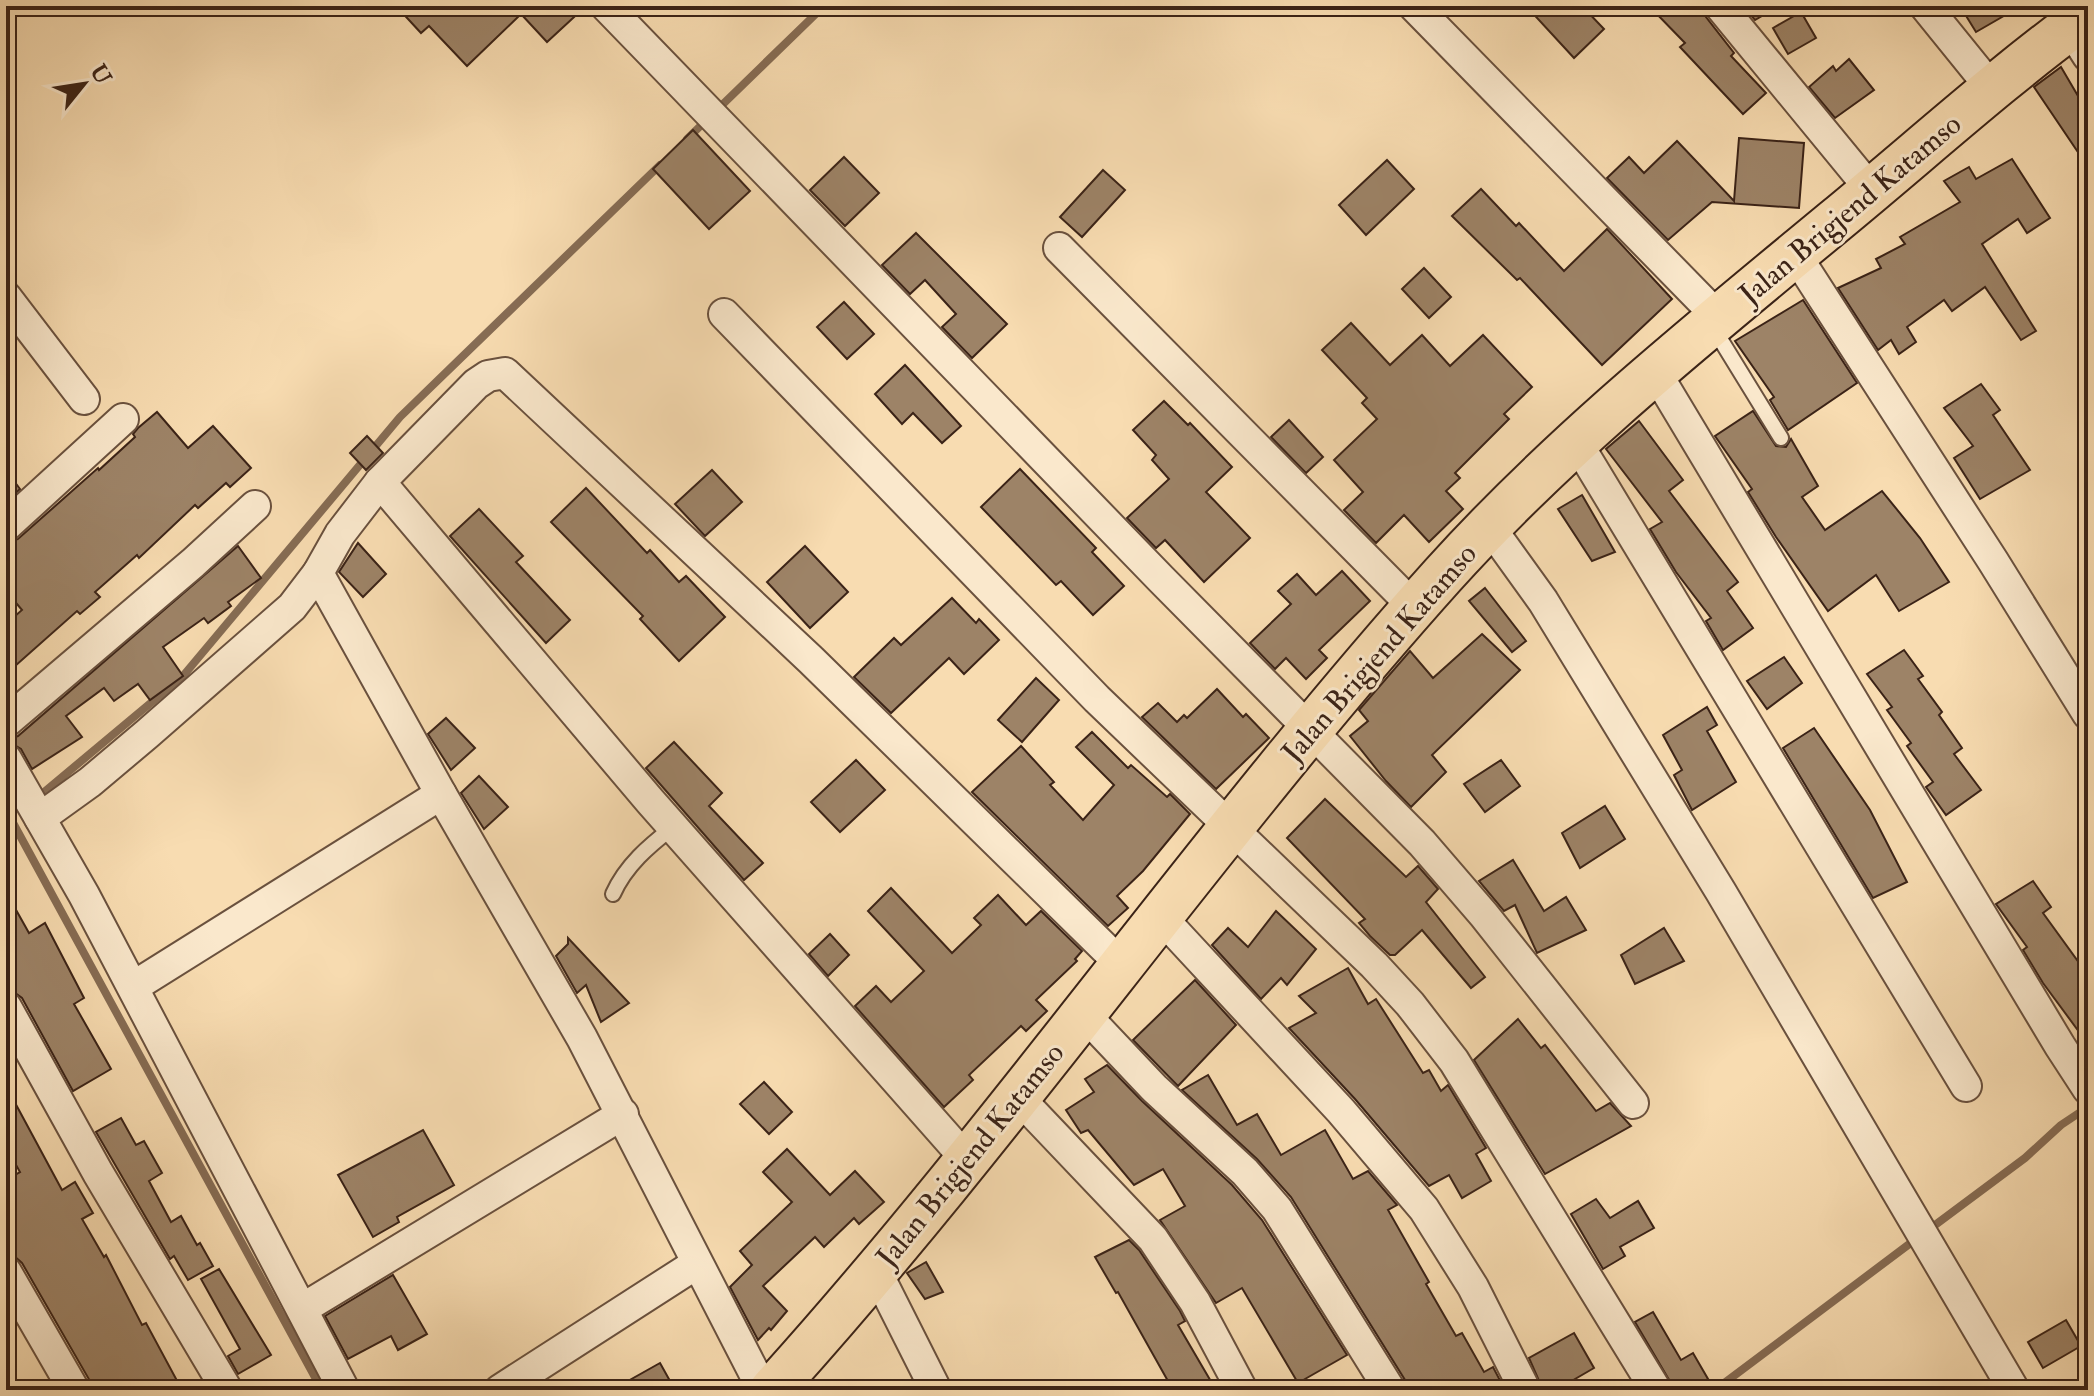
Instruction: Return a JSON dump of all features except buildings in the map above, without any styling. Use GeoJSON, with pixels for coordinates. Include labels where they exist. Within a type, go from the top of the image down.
{"type":"FeatureCollection","features":[{"type":"Feature","properties":{"kind":"highway","name":"Jalan Brigjend Katamso"},"geometry":{"type":"LineString","coordinates":[[772,1390],[967,1160],[1230,828],[1415,608],[1489,526],[1577,443],[1795,254],[1993,90],[2082,33]]}},
{"type":"Feature","properties":{"kind":"street"},"geometry":{"type":"LineString","coordinates":[[606,6],[1161,579],[1422,843],[1633,1103]]}},
{"type":"Feature","properties":{"kind":"street"},"geometry":{"type":"LineString","coordinates":[[1414,6],[1715,321]]}},
{"type":"Feature","properties":{"kind":"street"},"geometry":{"type":"LineString","coordinates":[[1720,6],[1872,191]]}},
{"type":"Feature","properties":{"kind":"street"},"geometry":{"type":"LineString","coordinates":[[1925,6],[1993,90]]}},
{"type":"Feature","properties":{"kind":"street"},"geometry":{"type":"LineString","coordinates":[[1059,248],[1415,608]]}},
{"type":"Feature","properties":{"kind":"street"},"geometry":{"type":"LineString","coordinates":[[1795,254],[2088,714]]}},
{"type":"Feature","properties":{"kind":"street"},"geometry":{"type":"LineString","coordinates":[[6,297],[84,399]]}},
{"type":"Feature","properties":{"kind":"street"},"geometry":{"type":"LineString","coordinates":[[724,314],[1097,699],[1374,965],[1438,1039],[1480,1101],[1656,1390]]}},
{"type":"Feature","properties":{"kind":"street"},"geometry":{"type":"LineString","coordinates":[[40,818],[90,782],[292,607],[318,573],[340,534],[380,482],[476,384],[488,376],[505,373],[811,660],[1122,965]]}},
{"type":"Feature","properties":{"kind":"street"},"geometry":{"type":"LineString","coordinates":[[1656,373],[2088,1089]]}},
{"type":"Feature","properties":{"kind":"street"},"geometry":{"type":"LineString","coordinates":[[6,526],[123,419]]}},
{"type":"Feature","properties":{"kind":"street"},"geometry":{"type":"LineString","coordinates":[[1577,443],[1966,1086]]}},
{"type":"Feature","properties":{"kind":"street"},"geometry":{"type":"LineString","coordinates":[[380,482],[673,827],[967,1160]]}},
{"type":"Feature","properties":{"kind":"street"},"geometry":{"type":"LineString","coordinates":[[6,722],[193,563],[255,506]]}},
{"type":"Feature","properties":{"kind":"street"},"geometry":{"type":"LineString","coordinates":[[1489,526],[1543,601],[1721,892],[2014,1390]]}},
{"type":"Feature","properties":{"kind":"street"},"geometry":{"type":"LineString","coordinates":[[318,573],[441,794],[533,949],[623,1114],[696,1264],[763,1390]]}},
{"type":"Feature","properties":{"kind":"street"},"geometry":{"type":"LineString","coordinates":[[6,759],[133,987],[344,1390]]}},
{"type":"Feature","properties":{"kind":"street"},"geometry":{"type":"LineString","coordinates":[[133,987],[441,794]]}},
{"type":"Feature","properties":{"kind":"street"},"geometry":{"type":"LineString","coordinates":[[1161,917],[1341,1111],[1424,1209],[1473,1287],[1525,1390]]}},
{"type":"Feature","properties":{"kind":"street"},"geometry":{"type":"LineString","coordinates":[[6,1007],[98,1173],[227,1390]]}},
{"type":"Feature","properties":{"kind":"street"},"geometry":{"type":"LineString","coordinates":[[1084,1014],[1154,1088],[1245,1172],[1277,1209],[1390,1390]]}},
{"type":"Feature","properties":{"kind":"street"},"geometry":{"type":"LineString","coordinates":[[1018,1097],[1153,1239],[1195,1302],[1242,1390]]}},
{"type":"Feature","properties":{"kind":"street"},"geometry":{"type":"LineString","coordinates":[[302,1309],[623,1114]]}},
{"type":"Feature","properties":{"kind":"street"},"geometry":{"type":"LineString","coordinates":[[500,1390],[696,1264]]}},
{"type":"Feature","properties":{"kind":"street"},"geometry":{"type":"LineString","coordinates":[[876,1271],[936,1390]]}},
{"type":"Feature","properties":{"kind":"street"},"geometry":{"type":"LineString","coordinates":[[6,1272],[74,1390]]}},
{"type":"Feature","properties":{"kind":"lane"},"geometry":{"type":"LineString","coordinates":[[1715,321],[1781,438]]}},
{"type":"Feature","properties":{"kind":"lane"},"geometry":{"type":"LineString","coordinates":[[613,894],[620,878],[644,851],[673,827]]}},
{"type":"Feature","properties":{"kind":"waterway"},"geometry":{"type":"LineString","coordinates":[[687,139],[824,6]]}},
{"type":"Feature","properties":{"kind":"waterway"},"geometry":{"type":"LineString","coordinates":[[37,798],[183,676],[400,417],[660,165]]}},
{"type":"Feature","properties":{"kind":"waterway"},"geometry":{"type":"LineString","coordinates":[[6,810],[322,1390]]}},
{"type":"Feature","properties":{"kind":"waterway"},"geometry":{"type":"LineString","coordinates":[[1927,1231],[2088,1107]]}},
{"type":"Feature","properties":{"kind":"waterway"},"geometry":{"type":"LineString","coordinates":[[1715,1390],[1916,1239]]}}]}
